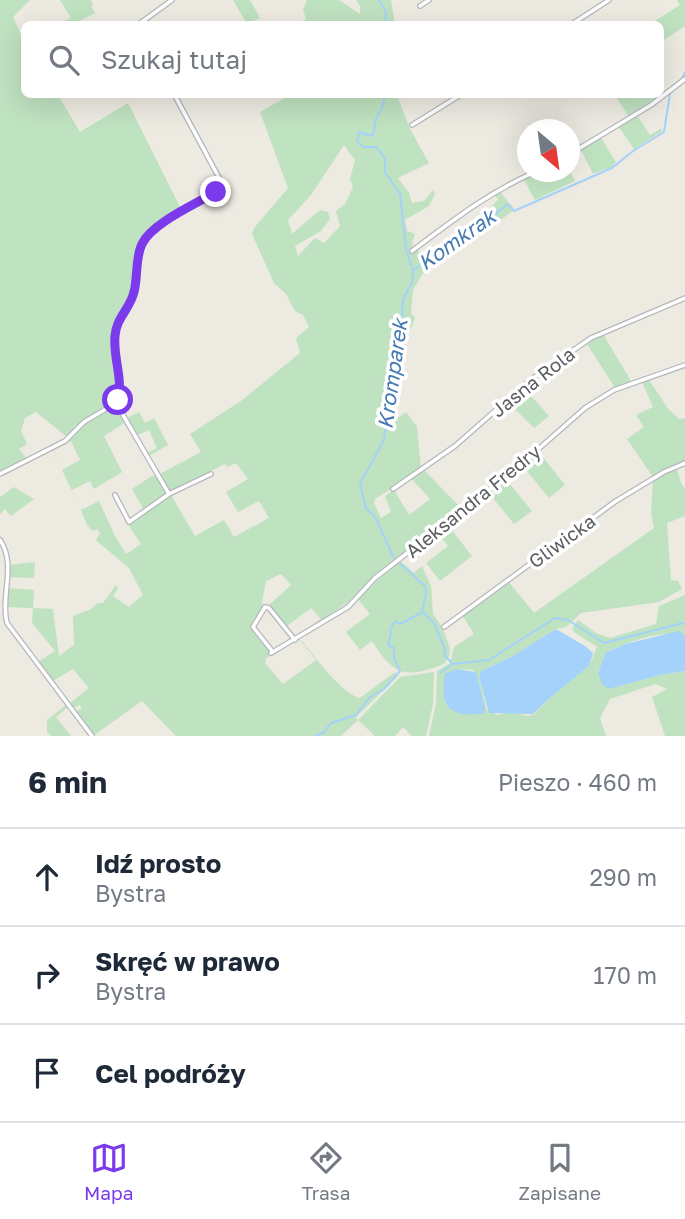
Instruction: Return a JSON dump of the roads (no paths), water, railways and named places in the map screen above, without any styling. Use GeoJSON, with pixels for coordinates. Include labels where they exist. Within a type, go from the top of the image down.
{"type":"FeatureCollection","features":[{"type":"Feature","properties":{"kind":"street"},"geometry":{"type":"LineString","coordinates":[[143,21],[173,0]]}},
{"type":"Feature","properties":{"kind":"street"},"geometry":{"type":"LineString","coordinates":[[420,6],[429,0]]}},
{"type":"Feature","properties":{"kind":"street"},"geometry":{"type":"LineString","coordinates":[[577,21],[609,0]]}},
{"type":"Feature","properties":{"kind":"street"},"geometry":{"type":"LineString","coordinates":[[664,94],[685,79]]}},
{"type":"Feature","properties":{"kind":"street"},"geometry":{"type":"LineString","coordinates":[[169,494],[116,403],[120,383],[115,332],[134,292],[141,244],[169,220],[224,187],[176,98]]}},
{"type":"Feature","properties":{"kind":"street"},"geometry":{"type":"LineString","coordinates":[[412,125],[456,98]]}},
{"type":"Feature","properties":{"kind":"street"},"geometry":{"type":"LineString","coordinates":[[580,147],[660,98]]}},
{"type":"Feature","properties":{"kind":"street"},"geometry":{"type":"LineString","coordinates":[[412,251],[483,199],[517,179]]}},
{"type":"Feature","properties":{"kind":"street","name":"Jasna Rola"},"geometry":{"type":"LineString","coordinates":[[393,489],[455,446],[530,381],[591,338],[685,298]]}},
{"type":"Feature","properties":{"kind":"street","name":"Aleksandra Fredry"},"geometry":{"type":"LineString","coordinates":[[295,639],[270,608],[265,607],[255,621],[254,629],[272,653],[348,607],[375,578],[518,467],[585,408],[614,390],[685,365]]}},
{"type":"Feature","properties":{"kind":"street"},"geometry":{"type":"LineString","coordinates":[[0,474],[65,440],[84,422],[116,403]]}},
{"type":"Feature","properties":{"kind":"street","name":"Gliwicka"},"geometry":{"type":"LineString","coordinates":[[444,627],[616,501],[664,472],[685,463]]}},
{"type":"Feature","properties":{"kind":"street"},"geometry":{"type":"LineString","coordinates":[[115,495],[129,522],[169,494],[211,474]]}},
{"type":"Feature","properties":{"kind":"street"},"geometry":{"type":"LineString","coordinates":[[0,540],[7,562],[7,623],[92,736]]}},
{"type":"Feature","properties":{"kind":"water"},"geometry":{"type":"Polygon","coordinates":[[[556,629],[593,653],[589,666],[533,714],[489,713],[479,677],[481,671],[511,657],[556,629]]]}},
{"type":"Feature","properties":{"kind":"water"},"geometry":{"type":"Polygon","coordinates":[[[679,631],[685,636],[685,671],[609,689],[602,684],[598,673],[605,653],[625,644],[679,631]]]}},
{"type":"Feature","properties":{"kind":"water"},"geometry":{"type":"Polygon","coordinates":[[[456,669],[476,672],[484,713],[463,714],[449,708],[444,694],[445,674],[456,669]]]}},
{"type":"Feature","properties":{"kind":"waterway","name":"Kromparek"},"geometry":{"type":"LineString","coordinates":[[379,0],[386,12],[385,21]]}},
{"type":"Feature","properties":{"kind":"waterway","name":"Komkrak"},"geometry":{"type":"LineString","coordinates":[[681,81],[685,72]]}},
{"type":"Feature","properties":{"kind":"waterway","name":"Komkrak"},"geometry":{"type":"LineString","coordinates":[[414,270],[483,218],[486,221],[508,204],[514,211],[612,168],[664,132],[670,93],[676,88]]}},
{"type":"Feature","properties":{"kind":"waterway","name":"Kromparek"},"geometry":{"type":"LineString","coordinates":[[384,98],[374,132],[371,136],[359,132],[357,141],[363,147],[376,147],[385,158],[385,172],[400,194],[406,249],[413,271],[412,282],[403,300],[400,348],[390,390],[384,440],[360,484],[366,508],[375,517],[394,558],[425,586],[422,612],[434,623],[445,656],[453,664],[489,660],[555,618],[568,620],[604,643],[685,624]]}},
{"type":"Feature","properties":{"kind":"waterway"},"geometry":{"type":"LineString","coordinates":[[316,736],[324,732],[331,723],[356,715],[370,697],[384,689],[400,671],[394,658],[394,648],[388,645],[390,629],[395,621],[400,624],[421,613]]}},
{"type":"Feature","properties":{"kind":"waterway"},"geometry":{"type":"LineString","coordinates":[[440,673],[453,664]]}}]}
